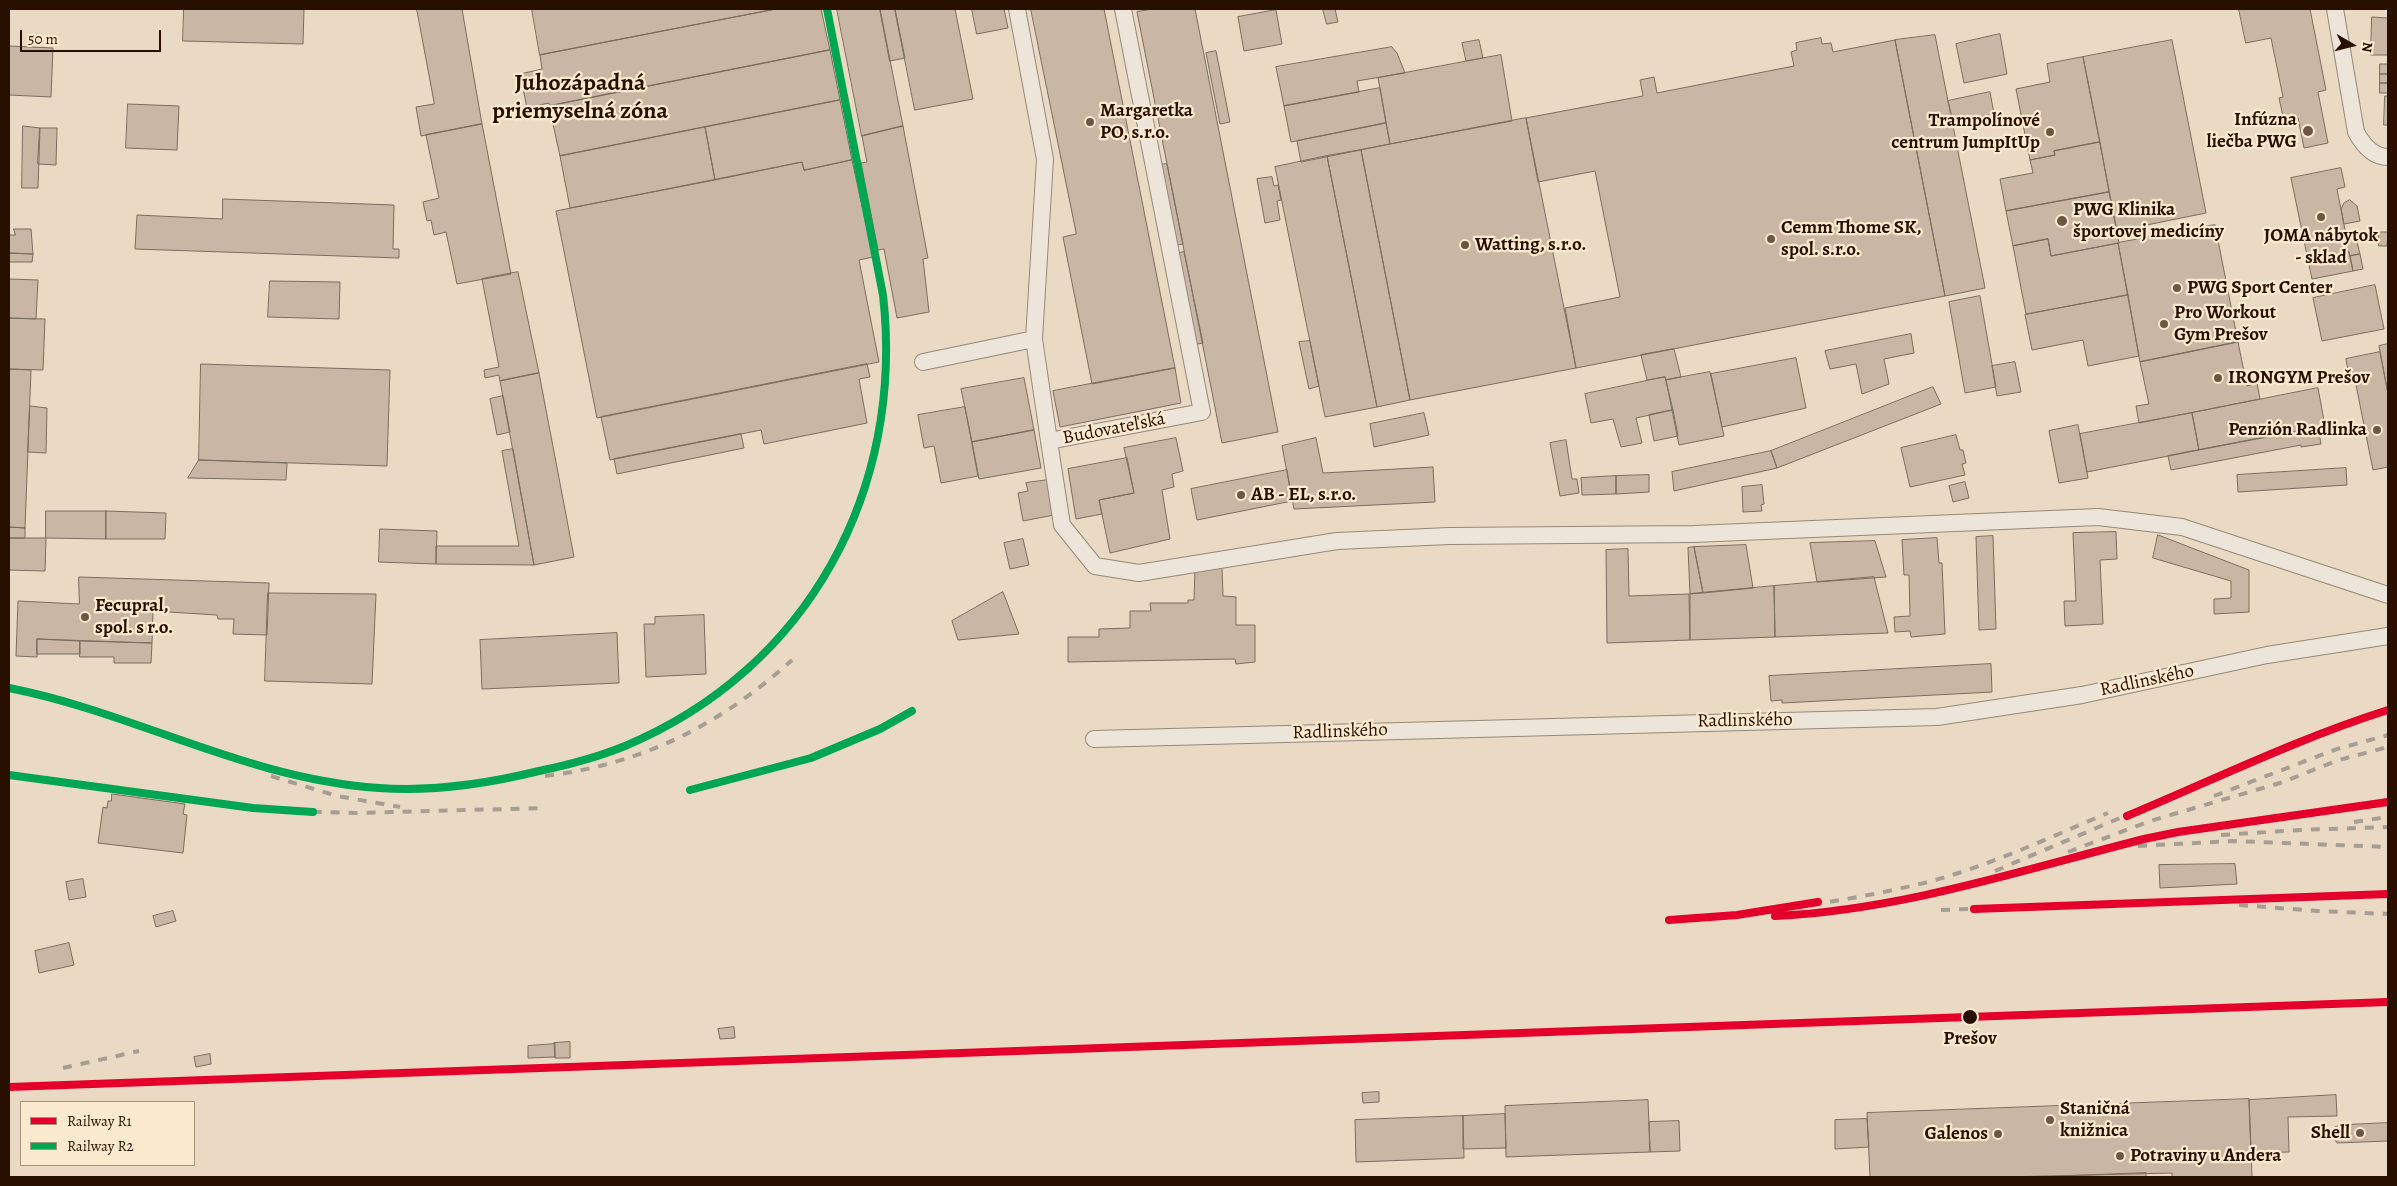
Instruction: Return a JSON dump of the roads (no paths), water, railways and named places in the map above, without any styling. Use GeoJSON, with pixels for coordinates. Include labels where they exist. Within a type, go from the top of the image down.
{"type":"FeatureCollection","features":[{"type":"Feature","properties":{"kind":"street","name":"Budovateľská"},"geometry":{"type":"LineString","coordinates":[[1016,9],[1045,159],[1034,339],[1049,441],[1202,412],[1124,9]]}},
{"type":"Feature","properties":{"kind":"street"},"geometry":{"type":"LineString","coordinates":[[2335,9],[2356,132],[2361,142],[2375,154],[2388,157]]}},
{"type":"Feature","properties":{"kind":"street"},"geometry":{"type":"LineString","coordinates":[[923,362],[1034,339]]}},
{"type":"Feature","properties":{"kind":"street"},"geometry":{"type":"LineString","coordinates":[[1049,441],[1062,525],[1094,566],[1139,573],[1346,541],[1449,536],[1694,534],[2098,517],[2182,527],[2388,595]]}},
{"type":"Feature","properties":{"kind":"street","name":"Radlinského"},"geometry":{"type":"LineString","coordinates":[[1094,739],[1937,717],[2082,695],[2267,655],[2388,636]]}},
{"type":"Feature","properties":{"kind":"railway"},"geometry":{"type":"LineString","coordinates":[[9,688],[56,699],[102,713],[237,759],[283,772],[330,782],[379,788],[419,789],[499,780],[572,763],[615,750],[690,712],[746,670],[793,621],[831,564],[860,503],[878,436],[886,367],[883,295],[827,9]]}},
{"type":"Feature","properties":{"kind":"railway"},"geometry":{"type":"LineString","coordinates":[[545,776],[615,762],[678,738],[737,704],[792,660]]}},
{"type":"Feature","properties":{"kind":"railway"},"geometry":{"type":"LineString","coordinates":[[1995,871],[2294,744],[2354,720],[2388,710]]}},
{"type":"Feature","properties":{"kind":"railway"},"geometry":{"type":"LineString","coordinates":[[690,790],[811,758],[880,729],[912,711]]}},
{"type":"Feature","properties":{"kind":"railway"},"geometry":{"type":"LineString","coordinates":[[2214,796],[2337,749],[2388,735]]}},
{"type":"Feature","properties":{"kind":"railway"},"geometry":{"type":"LineString","coordinates":[[2068,852],[2150,821],[2280,783],[2339,760],[2388,747]]}},
{"type":"Feature","properties":{"kind":"railway"},"geometry":{"type":"LineString","coordinates":[[9,775],[286,811],[355,813],[545,808]]}},
{"type":"Feature","properties":{"kind":"railway"},"geometry":{"type":"LineString","coordinates":[[271,776],[337,796],[400,807]]}},
{"type":"Feature","properties":{"kind":"railway"},"geometry":{"type":"LineString","coordinates":[[1775,916],[1869,906],[1915,897],[2178,832],[2388,802]]}},
{"type":"Feature","properties":{"kind":"railway"},"geometry":{"type":"LineString","coordinates":[[1669,920],[1797,907],[1924,883],[1971,869],[2108,813]]}},
{"type":"Feature","properties":{"kind":"railway"},"geometry":{"type":"LineString","coordinates":[[2354,822],[2388,817]]}},
{"type":"Feature","properties":{"kind":"railway"},"geometry":{"type":"LineString","coordinates":[[2221,835],[2388,827]]}},
{"type":"Feature","properties":{"kind":"railway"},"geometry":{"type":"LineString","coordinates":[[2138,846],[2233,841],[2388,847]]}},
{"type":"Feature","properties":{"kind":"railway"},"geometry":{"type":"LineString","coordinates":[[1941,910],[2388,894]]}},
{"type":"Feature","properties":{"kind":"railway"},"geometry":{"type":"LineString","coordinates":[[2239,905],[2388,914]]}},
{"type":"Feature","properties":{"kind":"railway"},"geometry":{"type":"LineString","coordinates":[[63,1068],[139,1051]]}},
{"type":"Feature","properties":{"kind":"railway"},"geometry":{"type":"LineString","coordinates":[[9,1087],[117,1083]]}},
{"type":"Feature","properties":{"kind":"rail line","name":"R2"},"geometry":{"type":"LineString","coordinates":[[9,688],[56,699],[102,713],[237,759],[283,772],[330,782],[379,788],[419,789],[499,780],[572,763],[615,750],[690,712],[746,670],[793,621],[831,564],[860,503],[878,436],[886,367],[883,295],[827,9]]}},
{"type":"Feature","properties":{"kind":"rail line","name":"R1"},"geometry":{"type":"LineString","coordinates":[[2127,816],[2289,746],[2388,710]]}},
{"type":"Feature","properties":{"kind":"rail line","name":"R2"},"geometry":{"type":"LineString","coordinates":[[690,790],[811,758],[880,729],[912,711]]}},
{"type":"Feature","properties":{"kind":"rail line","name":"R2"},"geometry":{"type":"LineString","coordinates":[[9,775],[253,808],[313,812]]}},
{"type":"Feature","properties":{"kind":"rail line","name":"R1"},"geometry":{"type":"LineString","coordinates":[[1775,916],[1869,906],[1915,897],[2178,832],[2388,802]]}},
{"type":"Feature","properties":{"kind":"rail line","name":"R1"},"geometry":{"type":"LineString","coordinates":[[1974,909],[2388,894]]}},
{"type":"Feature","properties":{"kind":"rail line","name":"R1"},"geometry":{"type":"LineString","coordinates":[[1669,920],[1737,915],[1818,902]]}},
{"type":"Feature","properties":{"kind":"rail line","name":"R1"},"geometry":{"type":"LineString","coordinates":[[9,1087],[2388,1002]]}},
{"type":"Feature","properties":{"kind":"place","name":"Margaretka PO, s.r.o."},"geometry":{"type":"Point","coordinates":[1090,122]}},
{"type":"Feature","properties":{"kind":"place","name":"Infúzna liečba PWG"},"geometry":{"type":"Point","coordinates":[2308,131]}},
{"type":"Feature","properties":{"kind":"place","name":"Trampolínové centrum JumpItUp"},"geometry":{"type":"Point","coordinates":[2050,132]}},
{"type":"Feature","properties":{"kind":"place","name":"JOMA nábytok - sklad"},"geometry":{"type":"Point","coordinates":[2321,217]}},
{"type":"Feature","properties":{"kind":"place","name":"PWG Klinika športovej medicíny"},"geometry":{"type":"Point","coordinates":[2062,221]}},
{"type":"Feature","properties":{"kind":"place","name":"Cemm Thome SK, spol. s.r.o."},"geometry":{"type":"Point","coordinates":[1771,239]}},
{"type":"Feature","properties":{"kind":"place","name":"Watting, s.r.o."},"geometry":{"type":"Point","coordinates":[1465,245]}},
{"type":"Feature","properties":{"kind":"place","name":"PWG Sport Center"},"geometry":{"type":"Point","coordinates":[2177,288]}},
{"type":"Feature","properties":{"kind":"place","name":"Pro Workout Gym Prešov"},"geometry":{"type":"Point","coordinates":[2164,324]}},
{"type":"Feature","properties":{"kind":"place","name":"IRONGYM Prešov"},"geometry":{"type":"Point","coordinates":[2218,378]}},
{"type":"Feature","properties":{"kind":"place","name":"Penzión Radlinka"},"geometry":{"type":"Point","coordinates":[2377,430]}},
{"type":"Feature","properties":{"kind":"place","name":"AB - EL, s.r.o."},"geometry":{"type":"Point","coordinates":[1241,495]}},
{"type":"Feature","properties":{"kind":"place","name":"Fecupral, spol. s r.o."},"geometry":{"type":"Point","coordinates":[85,617]}},
{"type":"Feature","properties":{"kind":"place","name":"Prešov"},"geometry":{"type":"Point","coordinates":[1970,1017]}},
{"type":"Feature","properties":{"kind":"place","name":"Staničná knižnica"},"geometry":{"type":"Point","coordinates":[2050,1120]}},
{"type":"Feature","properties":{"kind":"place","name":"Shell"},"geometry":{"type":"Point","coordinates":[2360,1133]}},
{"type":"Feature","properties":{"kind":"place","name":"Galenos"},"geometry":{"type":"Point","coordinates":[1998,1134]}},
{"type":"Feature","properties":{"kind":"place","name":"Potraviny u Andera"},"geometry":{"type":"Point","coordinates":[2120,1156]}},
{"type":"Feature","properties":{"kind":"district","name":"Juhozápadná priemyselná zóna"},"geometry":{"type":"Point","coordinates":[580,98]}}]}
